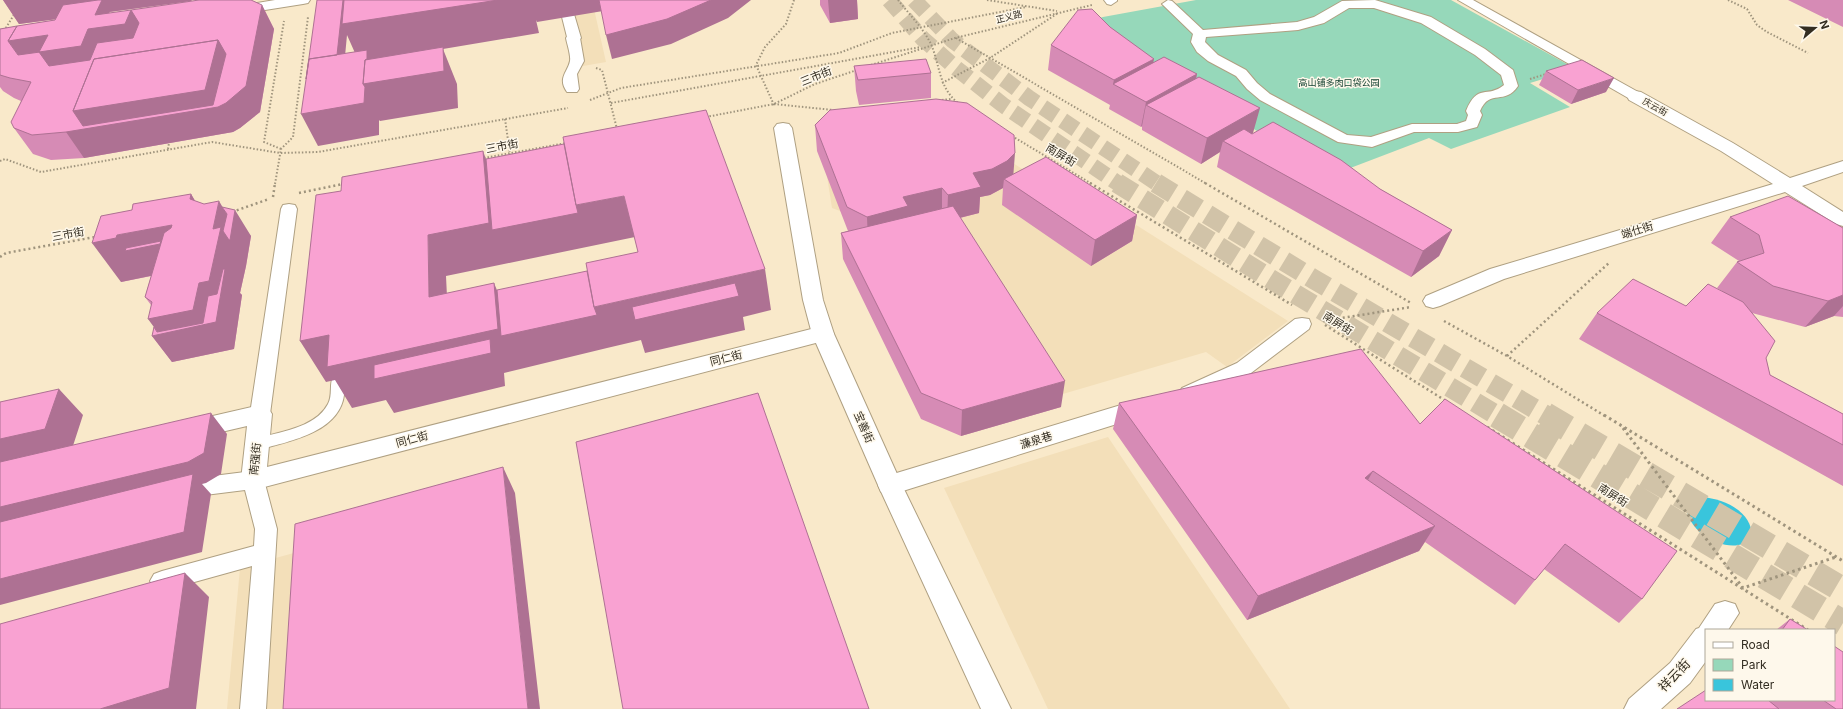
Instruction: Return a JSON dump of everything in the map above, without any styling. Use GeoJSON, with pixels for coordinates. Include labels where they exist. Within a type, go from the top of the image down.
{"type":"FeatureCollection","features":[{"type":"Feature","properties":{"kind":"street","name":"庆云街"},"geometry":{"type":"LineString","coordinates":[[1464,0],[1727,147],[1843,220]]}},
{"type":"Feature","properties":{"kind":"street"},"geometry":{"type":"LineString","coordinates":[[1168,4],[1196,28],[1200,34],[1198,42],[1202,49],[1212,58],[1242,73],[1252,86],[1265,97],[1343,139],[1357,142],[1372,142],[1412,128],[1458,128],[1472,124],[1475,115],[1473,110],[1478,99],[1482,96],[1504,93],[1511,86],[1508,73],[1480,52],[1426,20],[1376,2],[1346,4],[1319,20],[1298,26],[1244,29],[1200,34]]}},
{"type":"Feature","properties":{"kind":"street"},"geometry":{"type":"LineString","coordinates":[[221,13],[287,3],[306,6]]}},
{"type":"Feature","properties":{"kind":"street"},"geometry":{"type":"LineString","coordinates":[[569,17],[577,61],[570,74],[572,89]]}},
{"type":"Feature","properties":{"kind":"street","name":"宝善街"},"geometry":{"type":"LineString","coordinates":[[783,128],[813,300],[823,334],[890,485],[996,709]]}},
{"type":"Feature","properties":{"kind":"street","name":"端仕街"},"geometry":{"type":"LineString","coordinates":[[1429,308],[1497,274],[1671,220],[1788,186],[1843,166]]}},
{"type":"Feature","properties":{"kind":"street","name":"南强街"},"geometry":{"type":"LineString","coordinates":[[253,709],[266,529],[253,480],[260,414],[288,200]]}},
{"type":"Feature","properties":{"kind":"street"},"geometry":{"type":"LineString","coordinates":[[1183,395],[1244,368],[1307,318]]}},
{"type":"Feature","properties":{"kind":"street","name":"同仁街"},"geometry":{"type":"LineString","coordinates":[[159,498],[204,486],[253,480],[823,334]]}},
{"type":"Feature","properties":{"kind":"street","name":"濂泉巷"},"geometry":{"type":"LineString","coordinates":[[890,485],[1183,395]]}},
{"type":"Feature","properties":{"kind":"street"},"geometry":{"type":"LineString","coordinates":[[168,435],[260,414]]}},
{"type":"Feature","properties":{"kind":"street"},"geometry":{"type":"LineString","coordinates":[[144,586],[265,553]]}},
{"type":"Feature","properties":{"kind":"street","name":"祥云街"},"geometry":{"type":"LineString","coordinates":[[1639,709],[1680,673],[1705,639]]}},
{"type":"Feature","properties":{"kind":"lane"},"geometry":{"type":"LineString","coordinates":[[257,444],[300,432],[316,424],[335,406],[338,380]]}},
{"type":"Feature","properties":{"kind":"path"},"geometry":{"type":"LineString","coordinates":[[783,128],[756,65],[757,58],[767,42],[786,24],[794,0]]}},
{"type":"Feature","properties":{"kind":"path"},"geometry":{"type":"LineString","coordinates":[[898,0],[931,45],[942,83],[951,99],[965,107]]}},
{"type":"Feature","properties":{"kind":"path"},"geometry":{"type":"LineString","coordinates":[[987,0],[1060,12]]}},
{"type":"Feature","properties":{"kind":"path"},"geometry":{"type":"LineString","coordinates":[[1728,0],[1747,9],[1757,25],[1767,32],[1808,53]]}},
{"type":"Feature","properties":{"kind":"path"},"geometry":{"type":"LineString","coordinates":[[281,149],[264,142],[287,3]]}},
{"type":"Feature","properties":{"kind":"path","name":"正义路"},"geometry":{"type":"LineString","coordinates":[[931,45],[1090,5]]}},
{"type":"Feature","properties":{"kind":"path"},"geometry":{"type":"LineString","coordinates":[[4,32],[18,6]]}},
{"type":"Feature","properties":{"kind":"path"},"geometry":{"type":"LineString","coordinates":[[273,198],[281,149],[293,137],[306,6]]}},
{"type":"Feature","properties":{"kind":"path"},"geometry":{"type":"LineString","coordinates":[[918,27],[1026,7]]}},
{"type":"Feature","properties":{"kind":"path"},"geometry":{"type":"LineString","coordinates":[[942,83],[990,58],[1060,12]]}},
{"type":"Feature","properties":{"kind":"path"},"geometry":{"type":"LineString","coordinates":[[955,38],[1429,308],[1843,561]]}},
{"type":"Feature","properties":{"kind":"path"},"geometry":{"type":"LineString","coordinates":[[610,103],[931,45]]}},
{"type":"Feature","properties":{"kind":"path"},"geometry":{"type":"LineString","coordinates":[[866,67],[931,45]]}},
{"type":"Feature","properties":{"kind":"path"},"geometry":{"type":"LineString","coordinates":[[577,61],[602,70],[618,133]]}},
{"type":"Feature","properties":{"kind":"path"},"geometry":{"type":"LineString","coordinates":[[1511,82],[1528,80],[1579,64]]}},
{"type":"Feature","properties":{"kind":"path","name":"三市街"},"geometry":{"type":"LineString","coordinates":[[704,117],[774,104],[815,84],[858,69]]}},
{"type":"Feature","properties":{"kind":"path"},"geometry":{"type":"LineString","coordinates":[[935,101],[951,99]]}},
{"type":"Feature","properties":{"kind":"path"},"geometry":{"type":"LineString","coordinates":[[774,104],[840,111]]}},
{"type":"Feature","properties":{"kind":"path"},"geometry":{"type":"LineString","coordinates":[[505,119],[511,160]]}},
{"type":"Feature","properties":{"kind":"path","name":"南屏街"},"geometry":{"type":"LineString","coordinates":[[1006,132],[1307,318],[1447,402]]}},
{"type":"Feature","properties":{"kind":"path"},"geometry":{"type":"LineString","coordinates":[[0,161],[5,159],[41,172],[212,142],[240,146]]}},
{"type":"Feature","properties":{"kind":"path","name":"三市街"},"geometry":{"type":"LineString","coordinates":[[479,159],[572,142]]}},
{"type":"Feature","properties":{"kind":"path"},"geometry":{"type":"LineString","coordinates":[[168,149],[169,143]]}},
{"type":"Feature","properties":{"kind":"path"},"geometry":{"type":"LineString","coordinates":[[232,212],[273,198],[288,200],[349,183]]}},
{"type":"Feature","properties":{"kind":"path"},"geometry":{"type":"LineString","coordinates":[[273,198],[288,200]]}},
{"type":"Feature","properties":{"kind":"path","name":"三市街"},"geometry":{"type":"LineString","coordinates":[[0,257],[6,254],[99,236]]}},
{"type":"Feature","properties":{"kind":"path"},"geometry":{"type":"LineString","coordinates":[[1507,356],[1612,260]]}},
{"type":"Feature","properties":{"kind":"path"},"geometry":{"type":"LineString","coordinates":[[1307,318],[1429,308]]}},
{"type":"Feature","properties":{"kind":"path","name":"南屏街"},"geometry":{"type":"LineString","coordinates":[[1481,423],[1806,629]]}},
{"type":"Feature","properties":{"kind":"path"},"geometry":{"type":"LineString","coordinates":[[1621,426],[1743,588],[1836,556]]}},
{"type":"Feature","properties":{"kind":"shaded area"},"geometry":{"type":"Polygon","coordinates":[[[592,0],[606,62],[583,66],[570,3],[592,0]]]}},
{"type":"Feature","properties":{"kind":"shaded area"},"geometry":{"type":"Polygon","coordinates":[[[954,125],[1041,181],[1054,173],[1288,321],[1227,367],[1206,352],[1056,396],[856,231],[840,211],[832,208],[823,151],[954,125]]]}},
{"type":"Feature","properties":{"kind":"shaded area"},"geometry":{"type":"Polygon","coordinates":[[[1108,437],[1290,709],[1048,709],[944,488],[1108,437]]]}},
{"type":"Feature","properties":{"kind":"shaded area"},"geometry":{"type":"Polygon","coordinates":[[[301,551],[294,709],[227,709],[240,568],[301,551]]]}},
{"type":"Feature","properties":{"kind":"green space","name":"高山铺多肉口袋公园"},"geometry":{"type":"Polygon","coordinates":[[[1196,0],[1451,0],[1576,69],[1530,83],[1570,107],[1451,149],[1429,138],[1332,175],[1124,53],[1084,23],[1103,17],[1196,0]]]}},
{"type":"Feature","properties":{"kind":"water"},"geometry":{"type":"Polygon","coordinates":[[[1702,497],[1711,498],[1736,508],[1748,521],[1752,538],[1743,544],[1722,544],[1701,533],[1693,524],[1688,514],[1687,504],[1693,499],[1702,497]]]}},
{"type":"Feature","properties":{"kind":"building"},"geometry":{"type":"Polygon","coordinates":[[[102,0],[95,15],[131,10],[125,24],[88,29],[81,46],[39,52],[48,35],[8,41],[17,26],[55,20],[63,5],[102,0]]]}},
{"type":"Feature","properties":{"kind":"building"},"geometry":{"type":"Polygon","coordinates":[[[199,0],[251,0],[262,5],[246,86],[226,103],[218,107],[66,132],[32,135],[14,128],[11,122],[31,82],[0,75],[0,29],[17,26],[8,41],[18,55],[39,52],[49,66],[90,60],[97,43],[133,38],[139,23],[131,10],[199,0]],[[218,40],[94,59],[73,111],[83,126],[213,105],[226,54],[218,40]]]}},
{"type":"Feature","properties":{"kind":"building"},"geometry":{"type":"Polygon","coordinates":[[[317,0],[343,0],[337,55],[309,59],[306,79],[317,0]]]}},
{"type":"Feature","properties":{"kind":"building"},"geometry":{"type":"Polygon","coordinates":[[[344,0],[498,0],[342,24],[344,0]]]}},
{"type":"Feature","properties":{"kind":"building"},"geometry":{"type":"Polygon","coordinates":[[[599,0],[711,0],[667,19],[606,35],[599,0]]]}},
{"type":"Feature","properties":{"kind":"building"},"geometry":{"type":"Polygon","coordinates":[[[1092,9],[1110,27],[1154,59],[1114,80],[1051,45],[1078,10],[1092,9]]]}},
{"type":"Feature","properties":{"kind":"building"},"geometry":{"type":"Polygon","coordinates":[[[218,40],[205,90],[73,111],[94,59],[218,40]]]}},
{"type":"Feature","properties":{"kind":"building"},"geometry":{"type":"Polygon","coordinates":[[[443,47],[444,71],[363,84],[365,60],[443,47]]]}},
{"type":"Feature","properties":{"kind":"building"},"geometry":{"type":"Polygon","coordinates":[[[367,50],[363,84],[365,87],[364,103],[301,114],[309,59],[367,50]]]}},
{"type":"Feature","properties":{"kind":"building"},"geometry":{"type":"Polygon","coordinates":[[[1164,57],[1197,74],[1146,102],[1113,84],[1164,57]]]}},
{"type":"Feature","properties":{"kind":"building"},"geometry":{"type":"Polygon","coordinates":[[[926,59],[931,73],[858,80],[854,66],[926,59]]]}},
{"type":"Feature","properties":{"kind":"building"},"geometry":{"type":"Polygon","coordinates":[[[1582,60],[1614,78],[1578,90],[1546,71],[1582,60]]]}},
{"type":"Feature","properties":{"kind":"building"},"geometry":{"type":"Polygon","coordinates":[[[1199,77],[1260,108],[1207,138],[1146,105],[1199,77]]]}},
{"type":"Feature","properties":{"kind":"building"},"geometry":{"type":"Polygon","coordinates":[[[936,99],[967,103],[1014,135],[1015,153],[1007,161],[992,169],[973,173],[981,187],[948,195],[942,188],[903,197],[908,206],[867,217],[847,207],[815,125],[830,110],[936,99]]]}},
{"type":"Feature","properties":{"kind":"building"},"geometry":{"type":"Polygon","coordinates":[[[706,110],[765,269],[594,307],[586,263],[638,252],[624,196],[576,205],[563,137],[706,110]]]}},
{"type":"Feature","properties":{"kind":"building"},"geometry":{"type":"Polygon","coordinates":[[[1273,122],[1341,160],[1380,189],[1452,230],[1423,251],[1223,141],[1244,129],[1252,134],[1273,122]]]}},
{"type":"Feature","properties":{"kind":"building"},"geometry":{"type":"Polygon","coordinates":[[[564,144],[578,213],[492,230],[486,159],[564,144]]]}},
{"type":"Feature","properties":{"kind":"building"},"geometry":{"type":"Polygon","coordinates":[[[483,151],[489,223],[428,235],[429,297],[494,283],[498,329],[327,367],[329,335],[300,341],[316,195],[341,191],[342,177],[483,151]]]}},
{"type":"Feature","properties":{"kind":"building"},"geometry":{"type":"Polygon","coordinates":[[[1046,157],[1137,215],[1095,240],[1004,179],[1046,157]]]}},
{"type":"Feature","properties":{"kind":"building"},"geometry":{"type":"Polygon","coordinates":[[[191,194],[190,199],[204,204],[219,201],[213,229],[221,227],[209,281],[199,283],[193,310],[148,319],[152,302],[145,297],[164,233],[171,228],[172,225],[117,235],[116,238],[92,243],[101,216],[132,210],[133,204],[191,194]]]}},
{"type":"Feature","properties":{"kind":"building"},"geometry":{"type":"Polygon","coordinates":[[[1788,196],[1843,228],[1843,295],[1828,301],[1773,286],[1737,262],[1764,253],[1759,235],[1730,217],[1788,196]]]}},
{"type":"Feature","properties":{"kind":"building"},"geometry":{"type":"Polygon","coordinates":[[[953,206],[1065,381],[962,410],[921,393],[841,233],[953,206]]]}},
{"type":"Feature","properties":{"kind":"building"},"geometry":{"type":"Polygon","coordinates":[[[222,207],[235,210],[230,240],[223,231],[227,214],[222,207]]]}},
{"type":"Feature","properties":{"kind":"building"},"geometry":{"type":"Polygon","coordinates":[[[161,241],[160,244],[125,251],[126,248],[161,241]]]}},
{"type":"Feature","properties":{"kind":"building"},"geometry":{"type":"Polygon","coordinates":[[[223,269],[225,269],[216,322],[152,336],[154,327],[157,332],[203,323],[208,296],[217,294],[223,269]]]}},
{"type":"Feature","properties":{"kind":"building"},"geometry":{"type":"Polygon","coordinates":[[[587,271],[597,315],[501,336],[497,290],[587,271]]]}},
{"type":"Feature","properties":{"kind":"building"},"geometry":{"type":"Polygon","coordinates":[[[1633,279],[1686,306],[1708,284],[1743,302],[1775,341],[1766,358],[1770,375],[1843,414],[1843,445],[1597,313],[1633,279]]]}},
{"type":"Feature","properties":{"kind":"building"},"geometry":{"type":"Polygon","coordinates":[[[735,283],[739,296],[635,320],[632,307],[735,283]]]}},
{"type":"Feature","properties":{"kind":"building"},"geometry":{"type":"Polygon","coordinates":[[[490,339],[491,353],[374,379],[374,365],[490,339]]]}},
{"type":"Feature","properties":{"kind":"building"},"geometry":{"type":"Polygon","coordinates":[[[1361,349],[1420,424],[1445,399],[1677,551],[1642,599],[1565,544],[1535,580],[1373,471],[1365,478],[1435,526],[1258,596],[1119,403],[1361,349]]]}},
{"type":"Feature","properties":{"kind":"building"},"geometry":{"type":"Polygon","coordinates":[[[59,389],[45,429],[0,439],[0,402],[59,389]]]}},
{"type":"Feature","properties":{"kind":"building"},"geometry":{"type":"Polygon","coordinates":[[[758,393],[869,709],[623,709],[576,442],[758,393]]]}},
{"type":"Feature","properties":{"kind":"building"},"geometry":{"type":"Polygon","coordinates":[[[211,413],[204,453],[188,462],[0,507],[0,462],[211,413]]]}},
{"type":"Feature","properties":{"kind":"building"},"geometry":{"type":"Polygon","coordinates":[[[503,467],[528,709],[283,709],[295,524],[503,467]]]}},
{"type":"Feature","properties":{"kind":"building"},"geometry":{"type":"Polygon","coordinates":[[[193,474],[184,532],[0,579],[0,522],[193,474]]]}},
{"type":"Feature","properties":{"kind":"building"},"geometry":{"type":"Polygon","coordinates":[[[185,573],[169,688],[100,709],[0,709],[0,624],[185,573]]]}},
{"type":"Feature","properties":{"kind":"building"},"geometry":{"type":"Polygon","coordinates":[[[1790,619],[1806,629],[1783,629],[1790,619]]]}},
{"type":"Feature","properties":{"kind":"building"},"geometry":{"type":"Polygon","coordinates":[[[1835,647],[1843,652],[1843,709],[1836,709],[1824,701],[1835,701],[1835,647]]]}},
{"type":"Feature","properties":{"kind":"building"},"geometry":{"type":"Polygon","coordinates":[[[1705,691],[1705,701],[1769,701],[1779,709],[1677,709],[1705,691]]]}},
{"type":"Feature","properties":{"kind":"tunnel"},"geometry":{"type":"LineString","coordinates":[[889,0],[923,39],[956,68],[1003,105],[1119,184]]}},
{"type":"Feature","properties":{"kind":"tunnel"},"geometry":{"type":"LineString","coordinates":[[914,0],[952,40],[1029,98],[1158,184]]}},
{"type":"Feature","properties":{"kind":"tunnel"},"geometry":{"type":"LineString","coordinates":[[1117,183],[1277,283],[1498,416]]}},
{"type":"Feature","properties":{"kind":"tunnel"},"geometry":{"type":"LineString","coordinates":[[1156,183],[1315,280],[1547,416]]}},
{"type":"Feature","properties":{"kind":"tunnel"},"geometry":{"type":"LineString","coordinates":[[1497,415],[1843,623]]}},
{"type":"Feature","properties":{"kind":"tunnel"},"geometry":{"type":"LineString","coordinates":[[1545,415],[1843,590]]}}]}
